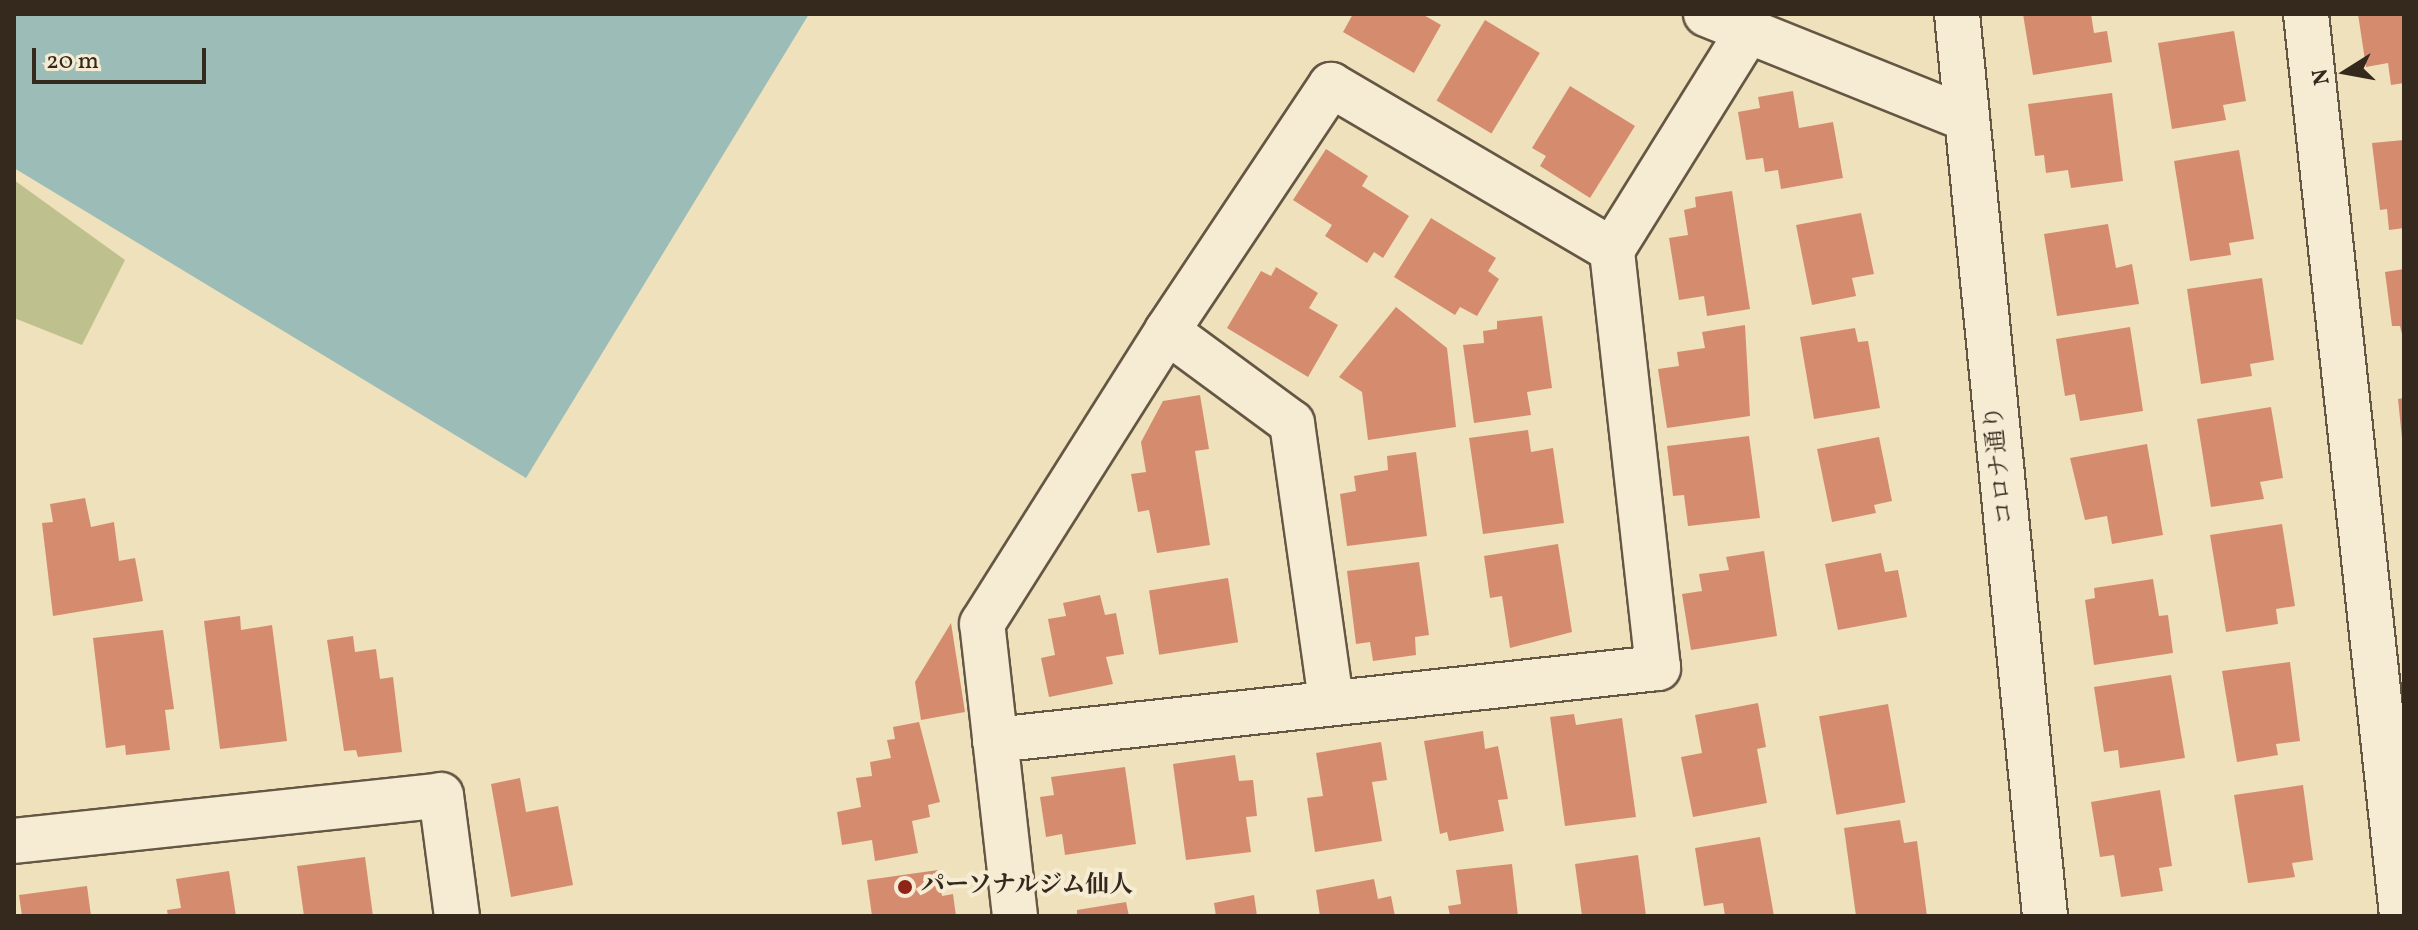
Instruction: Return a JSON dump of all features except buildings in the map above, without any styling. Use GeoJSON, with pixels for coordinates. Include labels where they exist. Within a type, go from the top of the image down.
{"type":"FeatureCollection","features":[{"type":"Feature","properties":{"kind":"street"},"geometry":{"type":"LineString","coordinates":[[1706,14],[1967,119]]}},
{"type":"Feature","properties":{"kind":"street","name":"コロナ通り"},"geometry":{"type":"LineString","coordinates":[[1957,14],[2045,916]]}},
{"type":"Feature","properties":{"kind":"street"},"geometry":{"type":"LineString","coordinates":[[2306,14],[2402,916]]}},
{"type":"Feature","properties":{"kind":"street"},"geometry":{"type":"LineString","coordinates":[[995,740],[1331,701],[1658,668],[1612,250],[1749,30]]}},
{"type":"Feature","properties":{"kind":"street"},"geometry":{"type":"LineString","coordinates":[[1015,916],[982,624],[1167,331],[1331,85],[1612,250]]}},
{"type":"Feature","properties":{"kind":"street"},"geometry":{"type":"LineString","coordinates":[[1167,331],[1292,423],[1331,701]]}},
{"type":"Feature","properties":{"kind":"street"},"geometry":{"type":"LineString","coordinates":[[14,841],[441,795],[457,916]]}},
{"type":"Feature","properties":{"kind":"green space"},"geometry":{"type":"Polygon","coordinates":[[[14,180],[125,260],[82,345],[14,318],[14,180]]]}},
{"type":"Feature","properties":{"kind":"water"},"geometry":{"type":"Polygon","coordinates":[[[14,14],[809,14],[526,478],[14,168],[14,14]]]}},
{"type":"Feature","properties":{"kind":"place","name":"パーソナルジム仙人"},"geometry":{"type":"Point","coordinates":[905,887]}}]}
